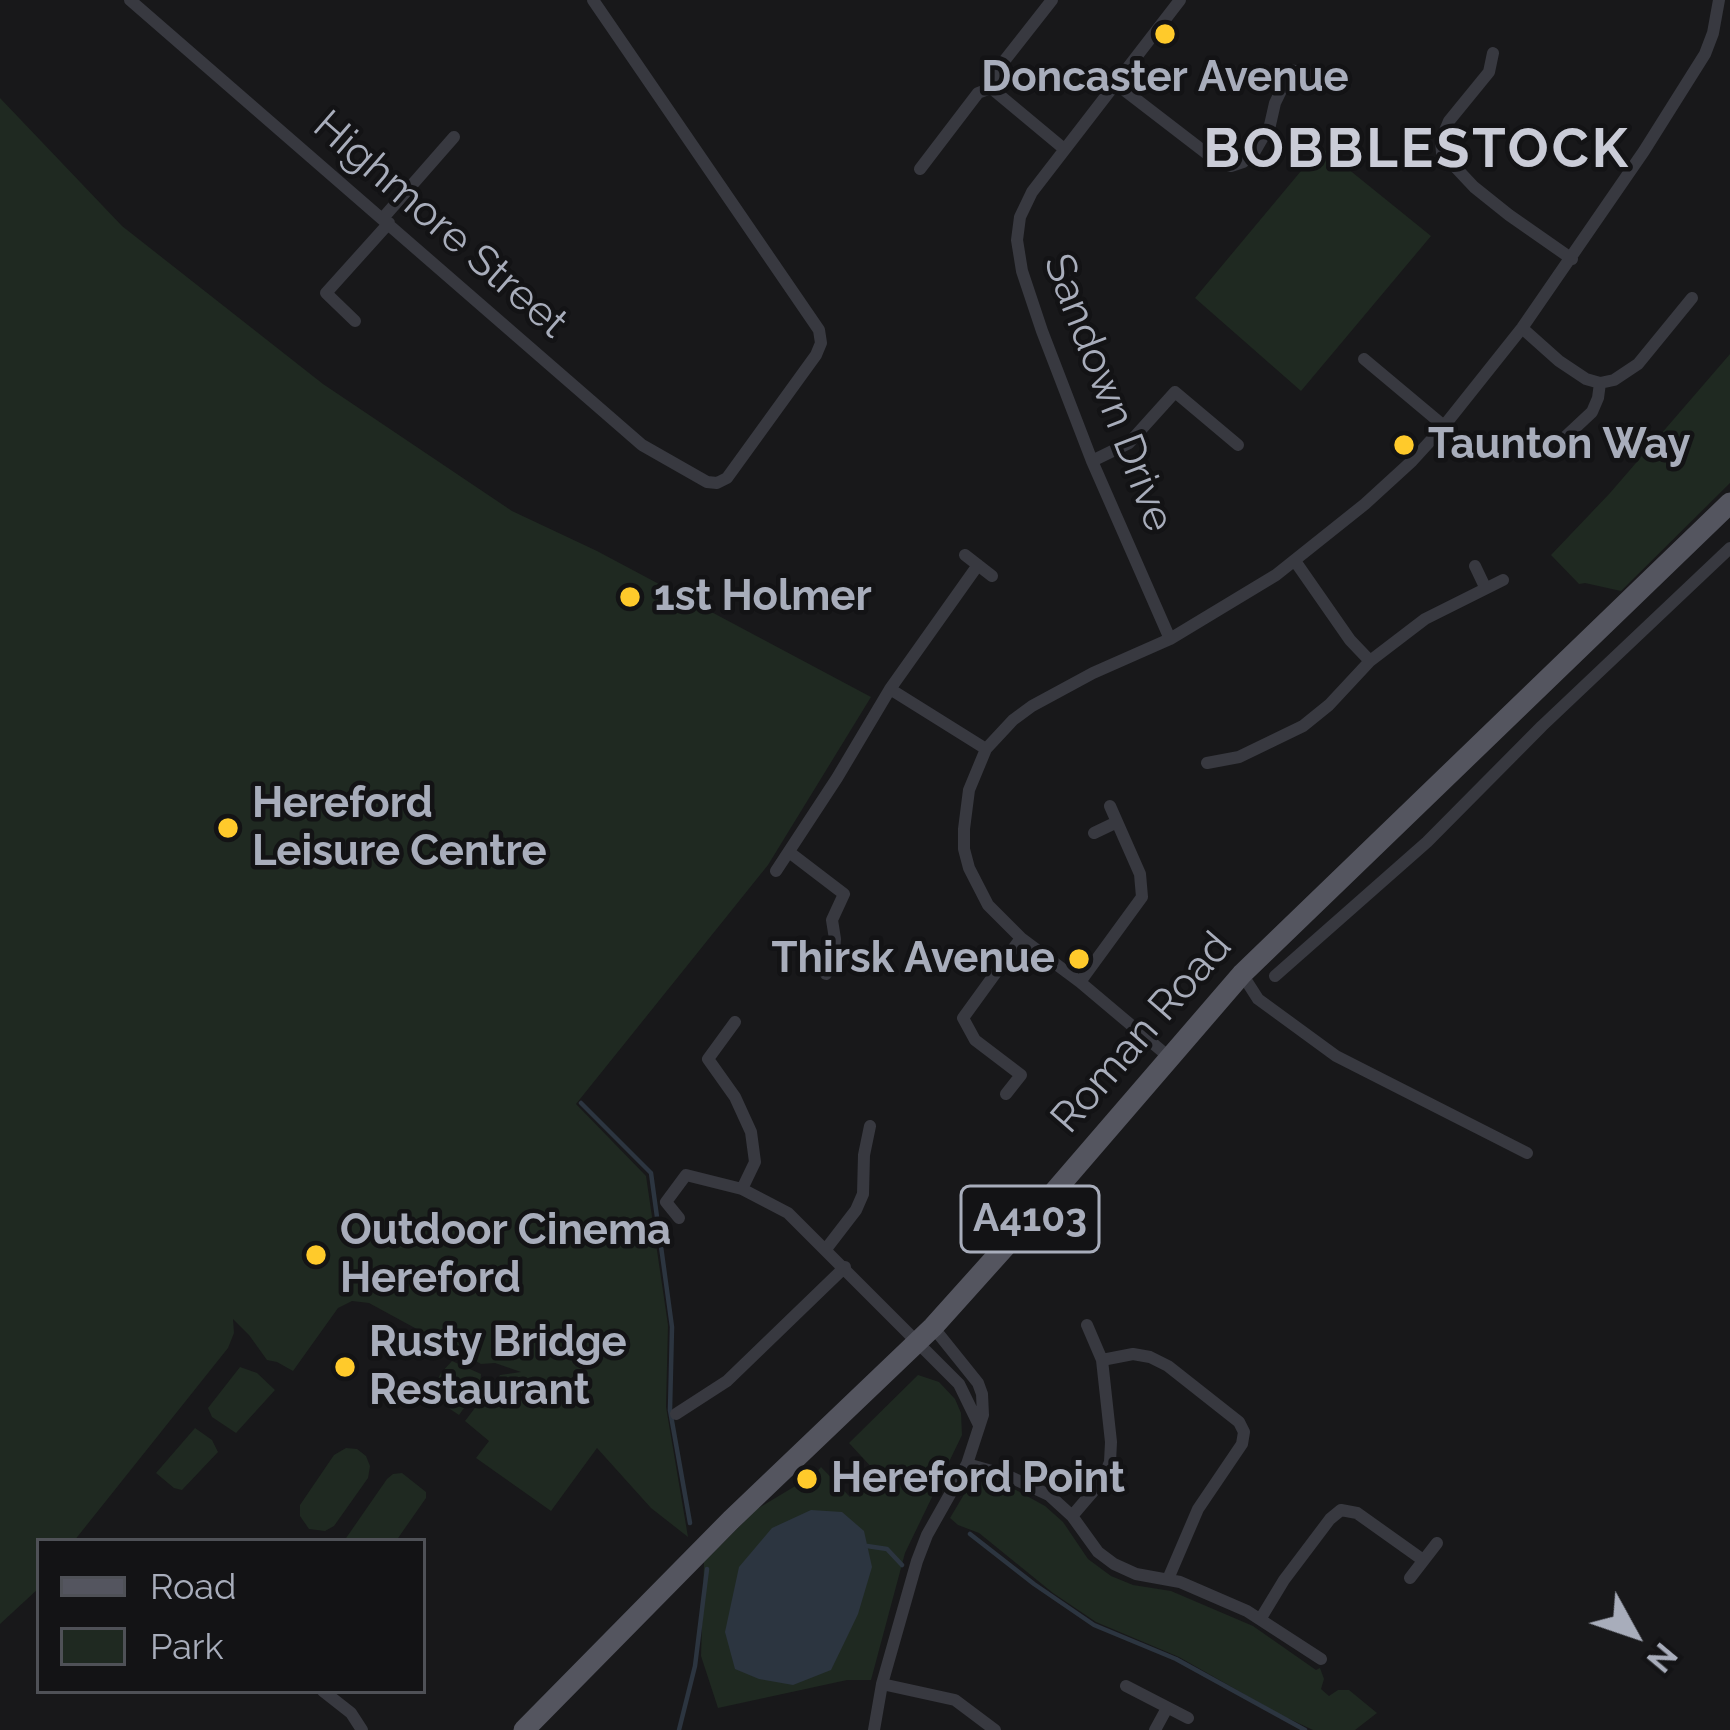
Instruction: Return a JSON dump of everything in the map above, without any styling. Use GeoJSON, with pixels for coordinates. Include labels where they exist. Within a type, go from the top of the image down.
{"type":"FeatureCollection","features":[{"type":"Feature","properties":{"kind":"main road","name":"Roman Road"},"geometry":{"type":"LineString","coordinates":[[524,1730],[730,1520],[933,1327],[1242,974],[1730,503]]}},
{"type":"Feature","properties":{"kind":"street","name":"Highmore Street"},"geometry":{"type":"LineString","coordinates":[[130,0],[642,445],[707,482],[717,483],[727,478],[817,355],[819,330],[593,0]]}},
{"type":"Feature","properties":{"kind":"street"},"geometry":{"type":"LineString","coordinates":[[920,169],[978,93],[991,88],[1001,65],[1052,0]]}},
{"type":"Feature","properties":{"kind":"street","name":"Sandown Drive"},"geometry":{"type":"LineString","coordinates":[[1170,639],[1092,461],[1042,331],[1017,240],[1020,217],[1032,192],[1180,0]]}},
{"type":"Feature","properties":{"kind":"street"},"geometry":{"type":"LineString","coordinates":[[1169,1057],[1021,938],[988,905],[964,849],[969,790],[986,749],[1032,706],[1170,639],[1251,592],[1390,483],[1444,427],[1572,259],[1705,54],[1719,0]]}},
{"type":"Feature","properties":{"kind":"street"},"geometry":{"type":"LineString","coordinates":[[1493,53],[1489,71],[1449,121],[1441,140],[1442,153],[1474,187],[1572,259]]}},
{"type":"Feature","properties":{"kind":"street"},"geometry":{"type":"LineString","coordinates":[[1115,83],[1219,164],[1232,166],[1255,151],[1291,70],[1330,80]]}},
{"type":"Feature","properties":{"kind":"street"},"geometry":{"type":"LineString","coordinates":[[991,88],[1063,148]]}},
{"type":"Feature","properties":{"kind":"street"},"geometry":{"type":"LineString","coordinates":[[355,321],[326,293],[454,137]]}},
{"type":"Feature","properties":{"kind":"street"},"geometry":{"type":"LineString","coordinates":[[1522,328],[1559,362],[1600,383],[1638,364],[1692,298]]}},
{"type":"Feature","properties":{"kind":"street"},"geometry":{"type":"LineString","coordinates":[[1364,359],[1444,427]]}},
{"type":"Feature","properties":{"kind":"street"},"geometry":{"type":"LineString","coordinates":[[1561,441],[1592,412],[1600,383]]}},
{"type":"Feature","properties":{"kind":"street"},"geometry":{"type":"LineString","coordinates":[[1092,461],[1129,443],[1175,392],[1238,445]]}},
{"type":"Feature","properties":{"kind":"street","name":"Roman Road"},"geometry":{"type":"LineString","coordinates":[[1275,976],[1449,821],[1730,548]]}},
{"type":"Feature","properties":{"kind":"street"},"geometry":{"type":"LineString","coordinates":[[965,555],[992,576]]}},
{"type":"Feature","properties":{"kind":"street"},"geometry":{"type":"LineString","coordinates":[[1295,561],[1370,661]]}},
{"type":"Feature","properties":{"kind":"street"},"geometry":{"type":"LineString","coordinates":[[776,871],[890,688],[978,565]]}},
{"type":"Feature","properties":{"kind":"street"},"geometry":{"type":"LineString","coordinates":[[1475,566],[1485,587]]}},
{"type":"Feature","properties":{"kind":"street"},"geometry":{"type":"LineString","coordinates":[[1207,763],[1239,758],[1303,726],[1370,661],[1425,620],[1503,580]]}},
{"type":"Feature","properties":{"kind":"street"},"geometry":{"type":"LineString","coordinates":[[890,688],[986,749]]}},
{"type":"Feature","properties":{"kind":"street"},"geometry":{"type":"LineString","coordinates":[[1425,795],[1449,821]]}},
{"type":"Feature","properties":{"kind":"street"},"geometry":{"type":"LineString","coordinates":[[1080,982],[1142,897],[1140,874],[1110,806]]}},
{"type":"Feature","properties":{"kind":"street"},"geometry":{"type":"LineString","coordinates":[[1094,832],[1117,822]]}},
{"type":"Feature","properties":{"kind":"street"},"geometry":{"type":"LineString","coordinates":[[789,853],[844,894],[832,920],[836,939],[826,974]]}},
{"type":"Feature","properties":{"kind":"street"},"geometry":{"type":"LineString","coordinates":[[1006,1094],[1021,1075],[975,1040],[963,1018],[1021,938]]}},
{"type":"Feature","properties":{"kind":"street"},"geometry":{"type":"LineString","coordinates":[[1242,974],[1258,999],[1336,1056],[1527,1153]]}},
{"type":"Feature","properties":{"kind":"street"},"geometry":{"type":"LineString","coordinates":[[735,1022],[708,1059],[735,1097],[751,1132],[755,1162],[742,1189]]}},
{"type":"Feature","properties":{"kind":"street"},"geometry":{"type":"LineString","coordinates":[[826,1249],[863,1194],[870,1126]]}},
{"type":"Feature","properties":{"kind":"street"},"geometry":{"type":"LineString","coordinates":[[679,1218],[666,1202],[686,1175],[742,1189],[788,1213],[959,1384],[979,1425]]}},
{"type":"Feature","properties":{"kind":"street"},"geometry":{"type":"LineString","coordinates":[[676,1414],[727,1382],[845,1267]]}},
{"type":"Feature","properties":{"kind":"street"},"geometry":{"type":"LineString","coordinates":[[1072,1516],[1102,1481],[1110,1462],[1102,1360],[1088,1325]]}},
{"type":"Feature","properties":{"kind":"street"},"geometry":{"type":"LineString","coordinates":[[874,1730],[916,1561],[975,1445],[983,1403],[978,1383],[933,1327]]}},
{"type":"Feature","properties":{"kind":"street"},"geometry":{"type":"LineString","coordinates":[[1102,1360],[1133,1354],[1168,1366],[1239,1422],[1244,1432],[1242,1444],[1198,1509],[1168,1579]]}},
{"type":"Feature","properties":{"kind":"street"},"geometry":{"type":"LineString","coordinates":[[967,1463],[1039,1489],[1072,1516],[1104,1557],[1136,1574],[1168,1579],[1261,1618],[1321,1660]]}},
{"type":"Feature","properties":{"kind":"street"},"geometry":{"type":"LineString","coordinates":[[1261,1618],[1284,1580],[1341,1510],[1357,1513],[1423,1560]]}},
{"type":"Feature","properties":{"kind":"street"},"geometry":{"type":"LineString","coordinates":[[1409,1578],[1437,1543]]}},
{"type":"Feature","properties":{"kind":"street"},"geometry":{"type":"LineString","coordinates":[[882,1684],[955,1700],[995,1730]]}},
{"type":"Feature","properties":{"kind":"street"},"geometry":{"type":"LineString","coordinates":[[1126,1687],[1188,1718]]}},
{"type":"Feature","properties":{"kind":"street"},"geometry":{"type":"LineString","coordinates":[[327,1694],[351,1713],[362,1730]]}},
{"type":"Feature","properties":{"kind":"street"},"geometry":{"type":"LineString","coordinates":[[1155,1730],[1167,1708]]}},
{"type":"Feature","properties":{"kind":"green space"},"geometry":{"type":"Polygon","coordinates":[[[0,98],[122,226],[323,384],[512,511],[871,697],[768,865],[576,1104],[646,1176],[668,1325],[666,1407],[688,1537],[651,1508],[597,1448],[551,1511],[476,1458],[489,1441],[465,1421],[500,1375],[521,1372],[495,1363],[481,1364],[369,1303],[352,1301],[338,1308],[293,1371],[267,1360],[233,1319],[228,1348],[76,1538],[36,1538],[36,1591],[0,1624],[0,98]]]}},
{"type":"Feature","properties":{"kind":"green space"},"geometry":{"type":"Polygon","coordinates":[[[1321,147],[1431,236],[1301,391],[1195,298],[1321,147]]]}},
{"type":"Feature","properties":{"kind":"green space"},"geometry":{"type":"Polygon","coordinates":[[[1730,354],[1730,483],[1621,591],[1579,584],[1551,555],[1730,354]]]}},
{"type":"Feature","properties":{"kind":"green space"},"geometry":{"type":"Polygon","coordinates":[[[452,1361],[481,1374],[480,1386],[459,1415],[429,1395],[452,1361]]]}},
{"type":"Feature","properties":{"kind":"green space"},"geometry":{"type":"Polygon","coordinates":[[[240,1367],[257,1373],[275,1390],[236,1433],[212,1417],[208,1408],[240,1367]]]}},
{"type":"Feature","properties":{"kind":"green space"},"geometry":{"type":"Polygon","coordinates":[[[918,1375],[939,1382],[955,1399],[962,1435],[905,1553],[871,1680],[847,1680],[718,1708],[701,1656],[704,1562],[757,1509],[802,1482],[805,1485],[821,1467],[850,1497],[875,1471],[849,1443],[918,1375]]]}},
{"type":"Feature","properties":{"kind":"green space"},"geometry":{"type":"Polygon","coordinates":[[[195,1428],[212,1440],[218,1452],[182,1490],[174,1488],[156,1473],[195,1428]]]}},
{"type":"Feature","properties":{"kind":"green space"},"geometry":{"type":"Polygon","coordinates":[[[346,1448],[366,1456],[368,1478],[334,1526],[325,1531],[309,1529],[300,1516],[300,1505],[334,1455],[346,1448]]]}},
{"type":"Feature","properties":{"kind":"green space"},"geometry":{"type":"Polygon","coordinates":[[[402,1473],[426,1492],[398,1538],[346,1538],[387,1479],[402,1473]]]}},
{"type":"Feature","properties":{"kind":"green space"},"geometry":{"type":"Polygon","coordinates":[[[984,1481],[1016,1490],[1045,1506],[1063,1522],[1088,1559],[1111,1576],[1171,1591],[1253,1626],[1316,1670],[1320,1668],[1321,1689],[1329,1696],[1349,1690],[1377,1713],[1355,1730],[1313,1730],[1179,1657],[1096,1622],[979,1533],[950,1518],[969,1486],[984,1481]]]}},
{"type":"Feature","properties":{"kind":"water"},"geometry":{"type":"Polygon","coordinates":[[[811,1510],[842,1512],[864,1531],[872,1567],[858,1614],[831,1670],[793,1685],[759,1679],[735,1669],[725,1632],[739,1567],[772,1528],[811,1510]]]}},
{"type":"Feature","properties":{"kind":"waterway"},"geometry":{"type":"LineString","coordinates":[[581,1103],[651,1173],[672,1327],[670,1410],[690,1523]]}},
{"type":"Feature","properties":{"kind":"waterway"},"geometry":{"type":"LineString","coordinates":[[970,1534],[1094,1625],[1176,1659],[1305,1730]]}},
{"type":"Feature","properties":{"kind":"waterway"},"geometry":{"type":"LineString","coordinates":[[867,1546],[887,1549],[902,1565]]}},
{"type":"Feature","properties":{"kind":"waterway"},"geometry":{"type":"LineString","coordinates":[[679,1730],[695,1666],[707,1569]]}},
{"type":"Feature","properties":{"kind":"place","name":"Doncaster Avenue"},"geometry":{"type":"Point","coordinates":[1165,34]}},
{"type":"Feature","properties":{"kind":"place","name":"Taunton Way"},"geometry":{"type":"Point","coordinates":[1404,445]}},
{"type":"Feature","properties":{"kind":"place","name":"1st Holmer"},"geometry":{"type":"Point","coordinates":[630,597]}},
{"type":"Feature","properties":{"kind":"place","name":"Hereford Leisure Centre"},"geometry":{"type":"Point","coordinates":[228,828]}},
{"type":"Feature","properties":{"kind":"place","name":"Thirsk Avenue"},"geometry":{"type":"Point","coordinates":[1079,959]}},
{"type":"Feature","properties":{"kind":"place","name":"Outdoor Cinema Hereford"},"geometry":{"type":"Point","coordinates":[316,1255]}},
{"type":"Feature","properties":{"kind":"place","name":"Rusty Bridge Restaurant"},"geometry":{"type":"Point","coordinates":[345,1367]}},
{"type":"Feature","properties":{"kind":"place","name":"Hereford Point"},"geometry":{"type":"Point","coordinates":[807,1479]}},
{"type":"Feature","properties":{"kind":"district","name":"BOBBLESTOCK"},"geometry":{"type":"Point","coordinates":[1417,151]}}]}
